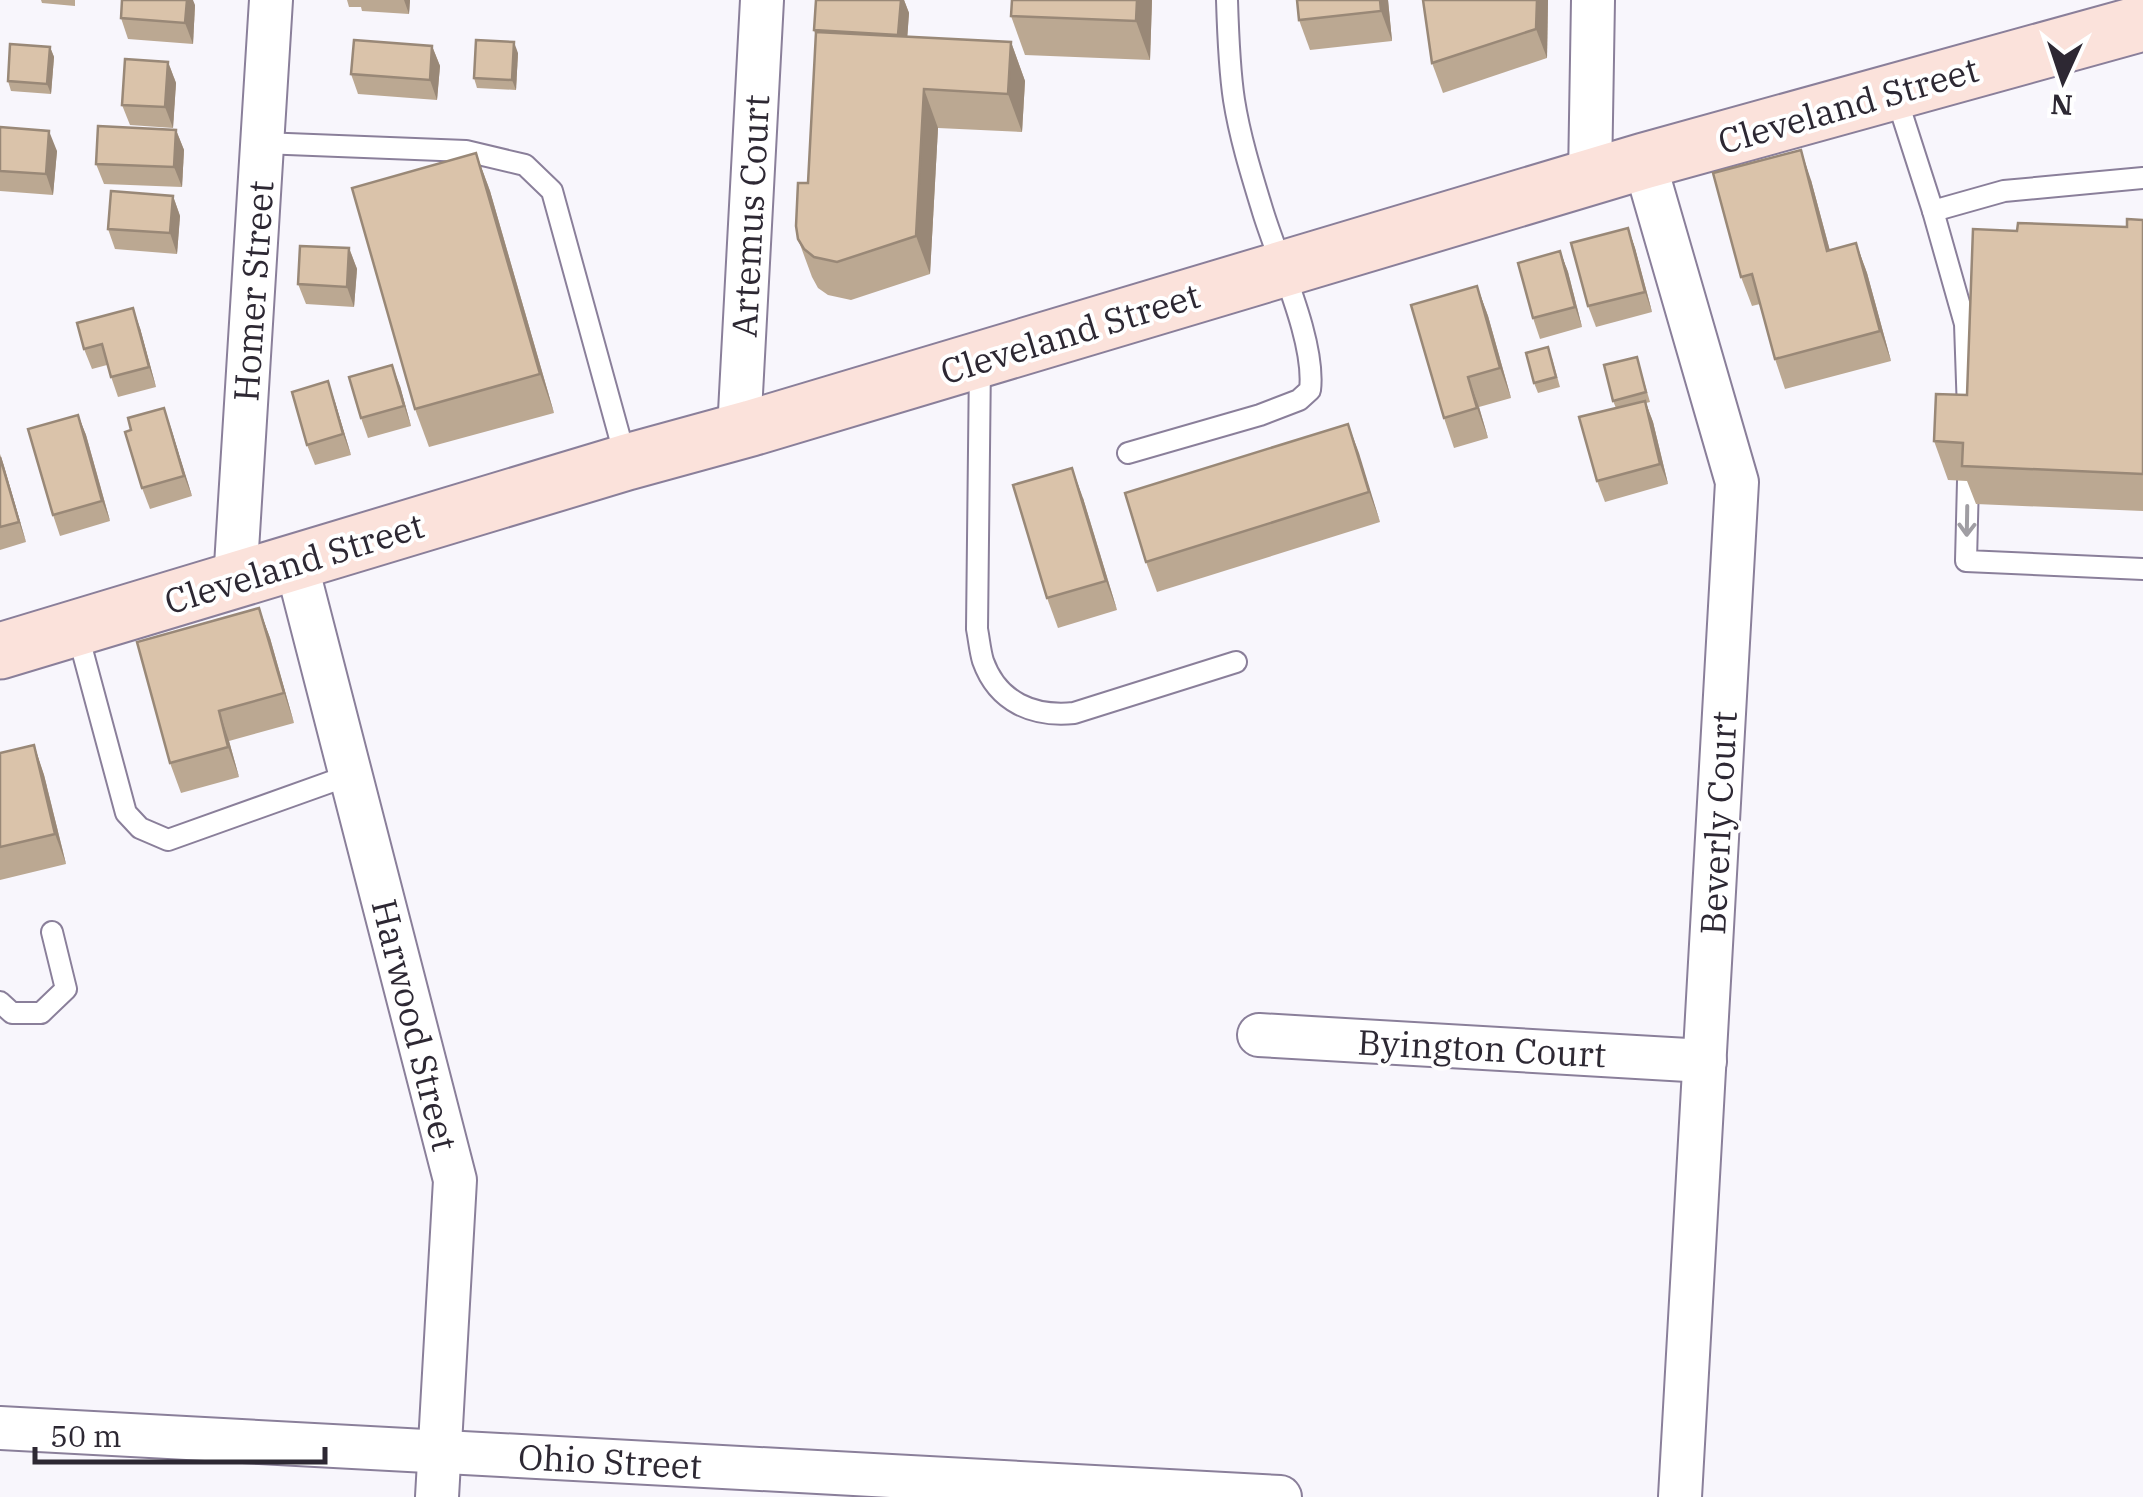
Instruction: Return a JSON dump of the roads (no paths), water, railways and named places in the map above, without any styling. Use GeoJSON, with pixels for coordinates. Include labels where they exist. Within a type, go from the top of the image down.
{"type":"FeatureCollection","features":[{"type":"Feature","properties":{"kind":"main road","name":"Cleveland Street"},"geometry":{"type":"LineString","coordinates":[[0,651],[1590,177],[2143,23]]}},
{"type":"Feature","properties":{"kind":"street","name":"Homer Street"},"geometry":{"type":"LineString","coordinates":[[235,582],[271,0]]}},
{"type":"Feature","properties":{"kind":"street","name":"Artemus Court"},"geometry":{"type":"LineString","coordinates":[[739,431],[762,0]]}},
{"type":"Feature","properties":{"kind":"street"},"geometry":{"type":"LineString","coordinates":[[1590,177],[1593,0]]}},
{"type":"Feature","properties":{"kind":"street","name":"Beverly Court"},"geometry":{"type":"LineString","coordinates":[[1644,162],[1737,482],[1680,1497]]}},
{"type":"Feature","properties":{"kind":"street","name":"Harwood Street"},"geometry":{"type":"LineString","coordinates":[[296,564],[454,1180],[437,1497]]}},
{"type":"Feature","properties":{"kind":"street","name":"Byington Court"},"geometry":{"type":"LineString","coordinates":[[1259,1035],[1705,1061]]}},
{"type":"Feature","properties":{"kind":"street","name":"Ohio Street"},"geometry":{"type":"LineString","coordinates":[[0,1428],[1280,1497]]}},
{"type":"Feature","properties":{"kind":"lane"},"geometry":{"type":"LineString","coordinates":[[1128,453],[1260,415],[1299,400],[1310,390],[1308,356],[1252,177],[1234,103],[1227,0]]}},
{"type":"Feature","properties":{"kind":"lane"},"geometry":{"type":"LineString","coordinates":[[1894,92],[1965,324],[1968,433]]}},
{"type":"Feature","properties":{"kind":"lane"},"geometry":{"type":"LineString","coordinates":[[262,142],[466,151],[525,166],[552,191],[627,462]]}},
{"type":"Feature","properties":{"kind":"lane"},"geometry":{"type":"LineString","coordinates":[[1933,212],[2004,191],[2143,178]]}},
{"type":"Feature","properties":{"kind":"lane"},"geometry":{"type":"LineString","coordinates":[[980,360],[977,629],[984,661],[994,682],[1010,700],[1025,709],[1054,715],[1236,662]]}},
{"type":"Feature","properties":{"kind":"lane"},"geometry":{"type":"LineString","coordinates":[[1968,481],[1966,561],[2143,569]]}},
{"type":"Feature","properties":{"kind":"lane"},"geometry":{"type":"LineString","coordinates":[[76,629],[126,813],[140,828],[168,840],[350,774]]}},
{"type":"Feature","properties":{"kind":"lane"},"geometry":{"type":"LineString","coordinates":[[0,1002],[12,1013],[41,1013],[66,988],[52,932]]}}]}
